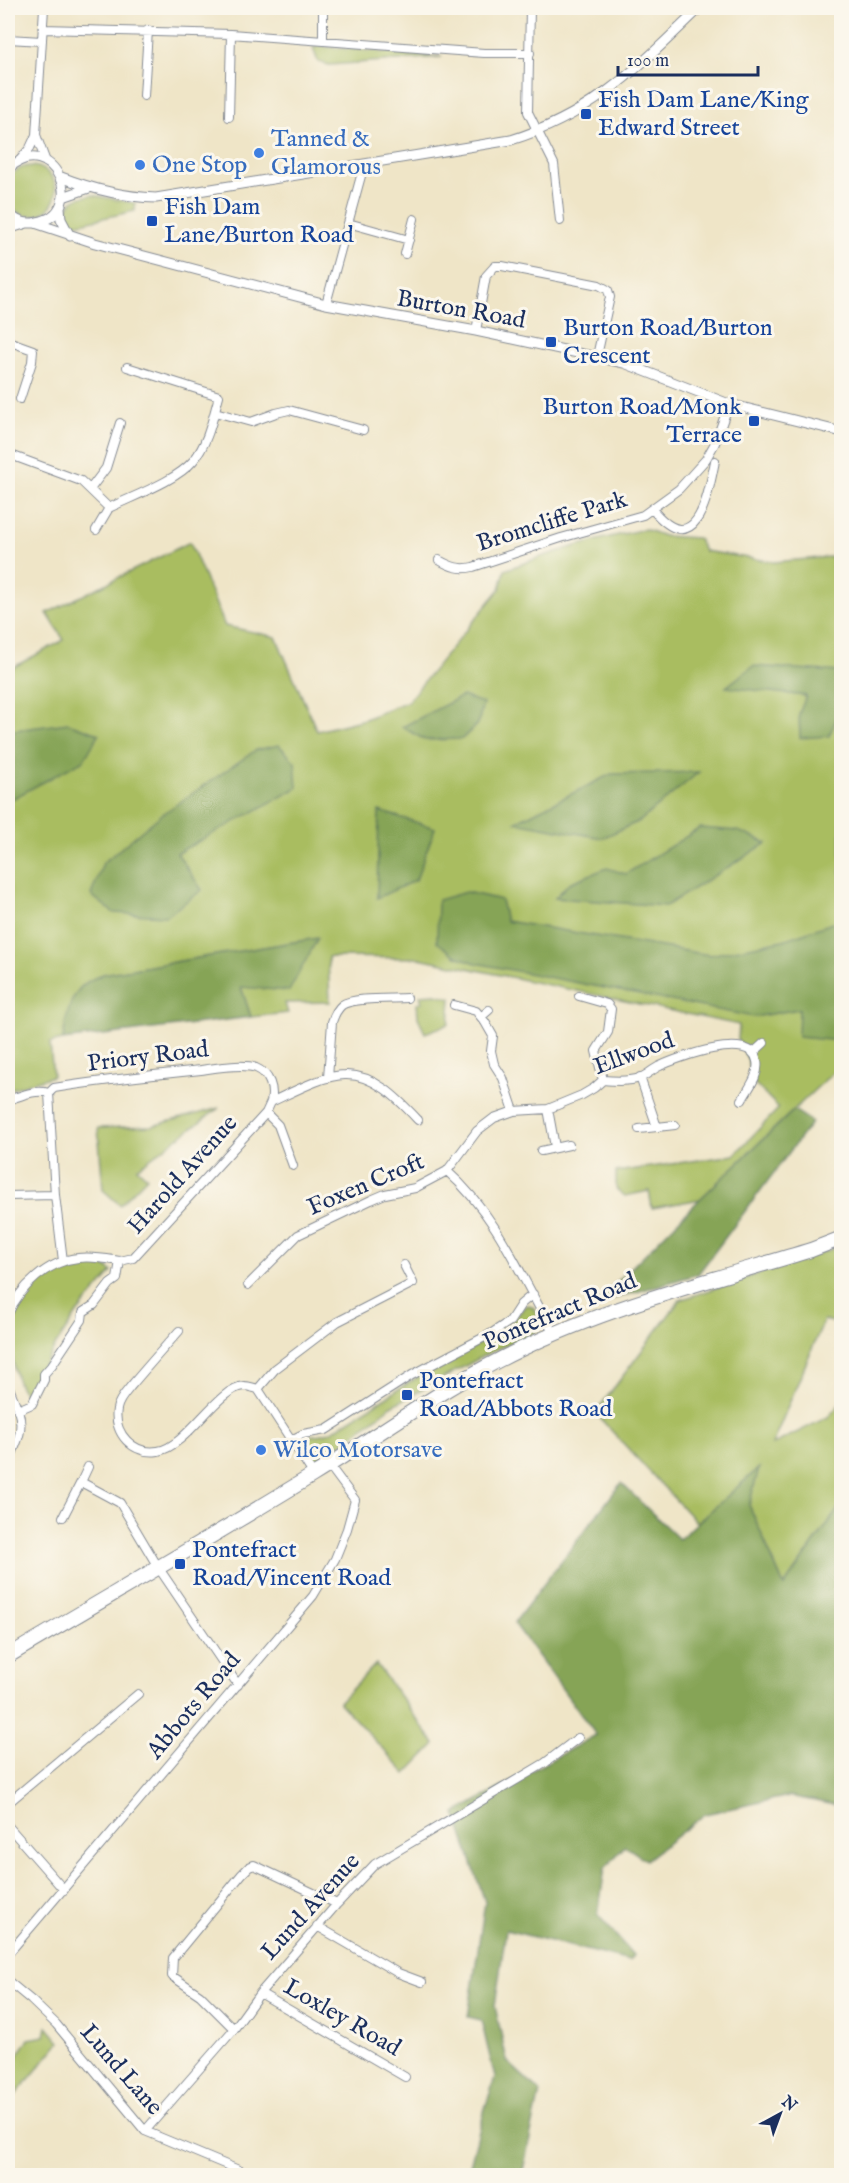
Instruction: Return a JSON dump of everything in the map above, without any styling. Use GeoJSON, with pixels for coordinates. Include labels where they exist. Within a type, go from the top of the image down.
{"type":"FeatureCollection","features":[{"type":"Feature","properties":{"kind":"highway","name":"Pontefract Road"},"geometry":{"type":"LineString","coordinates":[[8,1656],[314,1475],[458,1382],[505,1357],[610,1311],[811,1250],[842,1238]]}},
{"type":"Feature","properties":{"kind":"street"},"geometry":{"type":"LineString","coordinates":[[8,168],[20,160],[30,148],[36,135],[44,8]]}},
{"type":"Feature","properties":{"kind":"street"},"geometry":{"type":"LineString","coordinates":[[323,41],[324,8]]}},
{"type":"Feature","properties":{"kind":"street"},"geometry":{"type":"LineString","coordinates":[[530,8],[528,112],[554,164],[560,222]]}},
{"type":"Feature","properties":{"kind":"street"},"geometry":{"type":"LineString","coordinates":[[36,135],[46,162],[61,177],[89,188],[137,198],[156,198],[511,140],[537,132],[572,116],[621,82],[700,8]]}},
{"type":"Feature","properties":{"kind":"street"},"geometry":{"type":"LineString","coordinates":[[43,28],[231,34],[484,53],[530,53]]}},
{"type":"Feature","properties":{"kind":"street"},"geometry":{"type":"LineString","coordinates":[[144,96],[148,30]]}},
{"type":"Feature","properties":{"kind":"street"},"geometry":{"type":"LineString","coordinates":[[229,117],[231,34]]}},
{"type":"Feature","properties":{"kind":"street"},"geometry":{"type":"LineString","coordinates":[[8,39],[42,41]]}},
{"type":"Feature","properties":{"kind":"street"},"geometry":{"type":"LineString","coordinates":[[20,160],[33,158],[46,162]]}},
{"type":"Feature","properties":{"kind":"street"},"geometry":{"type":"LineString","coordinates":[[326,304],[364,165]]}},
{"type":"Feature","properties":{"kind":"street"},"geometry":{"type":"LineString","coordinates":[[61,177],[64,187],[60,219],[70,236]]}},
{"type":"Feature","properties":{"kind":"street"},"geometry":{"type":"LineString","coordinates":[[63,197],[89,188]]}},
{"type":"Feature","properties":{"kind":"street"},"geometry":{"type":"LineString","coordinates":[[8,229],[49,218],[60,207]]}},
{"type":"Feature","properties":{"kind":"street","name":"Burton Road"},"geometry":{"type":"LineString","coordinates":[[8,212],[19,221],[70,236],[326,304],[476,331],[632,365],[729,404],[842,432]]}},
{"type":"Feature","properties":{"kind":"street"},"geometry":{"type":"LineString","coordinates":[[405,254],[414,219]]}},
{"type":"Feature","properties":{"kind":"street"},"geometry":{"type":"LineString","coordinates":[[348,223],[409,240]]}},
{"type":"Feature","properties":{"kind":"street"},"geometry":{"type":"LineString","coordinates":[[476,331],[486,276],[495,266],[598,285],[608,290],[610,297],[597,356]]}},
{"type":"Feature","properties":{"kind":"street"},"geometry":{"type":"LineString","coordinates":[[8,341],[33,350],[32,362],[20,399]]}},
{"type":"Feature","properties":{"kind":"street"},"geometry":{"type":"LineString","coordinates":[[96,530],[109,508],[173,476],[194,460],[206,437],[219,396],[127,367]]}},
{"type":"Feature","properties":{"kind":"street","name":"Bromcliffe Park"},"geometry":{"type":"LineString","coordinates":[[439,560],[450,567],[462,570],[561,538],[632,519],[679,489],[706,459],[715,443],[729,404]]}},
{"type":"Feature","properties":{"kind":"street"},"geometry":{"type":"LineString","coordinates":[[215,412],[251,422],[289,410],[363,430]]}},
{"type":"Feature","properties":{"kind":"street"},"geometry":{"type":"LineString","coordinates":[[91,488],[106,468],[120,423]]}},
{"type":"Feature","properties":{"kind":"street"},"geometry":{"type":"LineString","coordinates":[[8,454],[81,481],[91,488],[109,508]]}},
{"type":"Feature","properties":{"kind":"street"},"geometry":{"type":"LineString","coordinates":[[652,508],[668,525],[676,528],[694,523],[705,506],[715,461]]}},
{"type":"Feature","properties":{"kind":"street"},"geometry":{"type":"LineString","coordinates":[[579,996],[607,1005],[611,1009],[608,1032],[596,1052],[603,1080]]}},
{"type":"Feature","properties":{"kind":"street"},"geometry":{"type":"LineString","coordinates":[[328,1078],[332,1022],[335,1013],[343,1004],[353,1001],[407,998]]}},
{"type":"Feature","properties":{"kind":"street"},"geometry":{"type":"LineString","coordinates":[[454,1005],[476,1011],[493,1036],[492,1051],[495,1064],[503,1078],[514,1111]]}},
{"type":"Feature","properties":{"kind":"street"},"geometry":{"type":"LineString","coordinates":[[481,1017],[489,1010]]}},
{"type":"Feature","properties":{"kind":"street"},"geometry":{"type":"LineString","coordinates":[[742,1100],[755,1078],[757,1061],[753,1053],[764,1043]]}},
{"type":"Feature","properties":{"kind":"street","name":"Ellwood"},"geometry":{"type":"LineString","coordinates":[[447,1171],[477,1131],[494,1118],[514,1111],[548,1109],[582,1095],[603,1080],[618,1081],[640,1077],[658,1066],[689,1054],[734,1045],[753,1053]]}},
{"type":"Feature","properties":{"kind":"street","name":"Priory Road"},"geometry":{"type":"LineString","coordinates":[[8,1100],[40,1090],[49,1094],[54,1088],[122,1078],[253,1066],[268,1078],[274,1091],[271,1102]]}},
{"type":"Feature","properties":{"kind":"street"},"geometry":{"type":"LineString","coordinates":[[271,1102],[328,1078],[346,1075],[368,1080],[394,1095],[418,1120]]}},
{"type":"Feature","properties":{"kind":"street"},"geometry":{"type":"LineString","coordinates":[[640,1077],[657,1127]]}},
{"type":"Feature","properties":{"kind":"street"},"geometry":{"type":"LineString","coordinates":[[49,1094],[55,1195],[63,1262]]}},
{"type":"Feature","properties":{"kind":"street","name":"Harold Avenue"},"geometry":{"type":"LineString","coordinates":[[18,1410],[32,1404],[44,1380],[44,1374],[81,1320],[83,1312],[94,1305],[110,1284],[117,1279],[120,1261],[133,1258],[266,1113],[271,1102]]}},
{"type":"Feature","properties":{"kind":"street"},"geometry":{"type":"LineString","coordinates":[[548,1109],[555,1147]]}},
{"type":"Feature","properties":{"kind":"street"},"geometry":{"type":"LineString","coordinates":[[266,1113],[278,1125],[293,1166]]}},
{"type":"Feature","properties":{"kind":"street"},"geometry":{"type":"LineString","coordinates":[[639,1129],[675,1125]]}},
{"type":"Feature","properties":{"kind":"street"},"geometry":{"type":"LineString","coordinates":[[541,1151],[569,1145]]}},
{"type":"Feature","properties":{"kind":"street"},"geometry":{"type":"LineString","coordinates":[[447,1171],[474,1197],[494,1223],[554,1334]]}},
{"type":"Feature","properties":{"kind":"street","name":"Foxen Croft"},"geometry":{"type":"LineString","coordinates":[[248,1285],[298,1235],[370,1200],[385,1194],[415,1188],[447,1171]]}},
{"type":"Feature","properties":{"kind":"street"},"geometry":{"type":"LineString","coordinates":[[8,1196],[55,1195]]}},
{"type":"Feature","properties":{"kind":"street"},"geometry":{"type":"LineString","coordinates":[[8,1314],[27,1285],[40,1274],[63,1262],[91,1257],[120,1261]]}},
{"type":"Feature","properties":{"kind":"street"},"geometry":{"type":"LineString","coordinates":[[258,1389],[275,1369],[337,1322],[412,1283],[404,1265]]}},
{"type":"Feature","properties":{"kind":"street","name":"Pontefract Road"},"geometry":{"type":"LineString","coordinates":[[291,1440],[303,1434],[326,1431],[412,1375],[492,1333],[510,1321],[521,1304],[533,1294]]}},
{"type":"Feature","properties":{"kind":"street"},"geometry":{"type":"LineString","coordinates":[[179,1330],[131,1387],[117,1408],[118,1428],[124,1438],[132,1446],[145,1450],[158,1451],[168,1447],[184,1435],[228,1392],[244,1386],[258,1389],[314,1475]]}},
{"type":"Feature","properties":{"kind":"street"},"geometry":{"type":"LineString","coordinates":[[8,1385],[22,1421],[20,1436],[8,1463]]}},
{"type":"Feature","properties":{"kind":"street","name":"Abbots Road"},"geometry":{"type":"LineString","coordinates":[[8,1954],[313,1596],[335,1559],[355,1500],[329,1465]]}},
{"type":"Feature","properties":{"kind":"street"},"geometry":{"type":"LineString","coordinates":[[63,1517],[88,1467]]}},
{"type":"Feature","properties":{"kind":"street"},"geometry":{"type":"LineString","coordinates":[[81,1482],[120,1503],[158,1567],[238,1685]]}},
{"type":"Feature","properties":{"kind":"street"},"geometry":{"type":"LineString","coordinates":[[8,1803],[138,1694]]}},
{"type":"Feature","properties":{"kind":"street","name":"Lund Avenue"},"geometry":{"type":"LineString","coordinates":[[145,2131],[234,2030],[260,1993],[375,1864],[544,1764],[578,1738]]}},
{"type":"Feature","properties":{"kind":"street"},"geometry":{"type":"LineString","coordinates":[[8,1826],[64,1890]]}},
{"type":"Feature","properties":{"kind":"street"},"geometry":{"type":"LineString","coordinates":[[234,2030],[200,1995],[172,1976],[172,1958],[242,1874],[254,1865],[337,1904]]}},
{"type":"Feature","properties":{"kind":"street"},"geometry":{"type":"LineString","coordinates":[[318,1926],[398,1973],[422,1982]]}},
{"type":"Feature","properties":{"kind":"street","name":"Lund Lane"},"geometry":{"type":"LineString","coordinates":[[8,1981],[56,2024],[145,2131],[253,2175]]}},
{"type":"Feature","properties":{"kind":"street","name":"Loxley Road"},"geometry":{"type":"LineString","coordinates":[[260,1993],[405,2077]]}},
{"type":"Feature","properties":{"kind":"green space"},"geometry":{"type":"Polygon","coordinates":[[[317,46],[442,57],[329,65],[318,62],[313,48],[317,46]]]}},
{"type":"Feature","properties":{"kind":"green space"},"geometry":{"type":"Polygon","coordinates":[[[26,166],[36,166],[49,173],[56,186],[56,196],[49,209],[36,216],[26,216],[17,212],[10,205],[6,196],[6,186],[10,177],[17,170],[26,166]]]}},
{"type":"Feature","properties":{"kind":"green space"},"geometry":{"type":"Polygon","coordinates":[[[92,195],[135,203],[135,211],[72,225],[67,212],[70,203],[92,195]]]}},
{"type":"Feature","properties":{"kind":"green space"},"geometry":{"type":"Polygon","coordinates":[[[645,529],[664,536],[698,538],[704,551],[774,562],[841,556],[841,1065],[700,1199],[652,1208],[649,1191],[625,1196],[616,1189],[616,1172],[734,1155],[779,1108],[750,1079],[748,1060],[738,1039],[739,1025],[419,958],[328,957],[330,1002],[285,1003],[288,1013],[251,1017],[241,987],[318,938],[103,974],[84,984],[71,1004],[63,1040],[50,1043],[53,1076],[8,1090],[8,670],[64,640],[47,613],[190,542],[225,626],[276,637],[317,731],[365,719],[408,701],[500,589],[505,570],[574,546],[645,529]]]}},
{"type":"Feature","properties":{"kind":"green space"},"geometry":{"type":"Polygon","coordinates":[[[753,666],[841,672],[841,708],[829,736],[800,738],[799,714],[806,696],[726,687],[753,666]]]}},
{"type":"Feature","properties":{"kind":"green space"},"geometry":{"type":"Polygon","coordinates":[[[462,696],[483,703],[478,724],[462,739],[425,740],[402,727],[462,696]]]}},
{"type":"Feature","properties":{"kind":"green space"},"geometry":{"type":"Polygon","coordinates":[[[68,723],[99,734],[84,760],[12,799],[8,799],[8,731],[68,723]]]}},
{"type":"Feature","properties":{"kind":"green space"},"geometry":{"type":"Polygon","coordinates":[[[279,745],[295,762],[297,788],[177,853],[202,890],[166,916],[114,913],[91,895],[103,863],[161,815],[256,750],[279,745]]]}},
{"type":"Feature","properties":{"kind":"green space"},"geometry":{"type":"Polygon","coordinates":[[[699,772],[640,821],[602,838],[515,822],[611,774],[699,772]]]}},
{"type":"Feature","properties":{"kind":"green space"},"geometry":{"type":"Polygon","coordinates":[[[379,811],[435,828],[416,880],[377,898],[379,811]]]}},
{"type":"Feature","properties":{"kind":"green space"},"geometry":{"type":"Polygon","coordinates":[[[700,828],[738,831],[767,843],[666,906],[555,898],[569,883],[607,868],[626,874],[700,828]]]}},
{"type":"Feature","properties":{"kind":"green space"},"geometry":{"type":"Polygon","coordinates":[[[466,892],[501,900],[506,921],[710,955],[783,940],[841,920],[841,978],[839,981],[841,983],[841,1041],[798,1037],[799,1009],[754,1017],[476,963],[456,956],[437,942],[438,900],[466,892]]]}},
{"type":"Feature","properties":{"kind":"green space"},"geometry":{"type":"Polygon","coordinates":[[[318,938],[289,991],[241,987],[251,1017],[63,1040],[67,1017],[76,994],[90,980],[103,974],[318,938]]]}},
{"type":"Feature","properties":{"kind":"green space"},"geometry":{"type":"Polygon","coordinates":[[[436,994],[451,998],[449,1024],[425,1033],[418,1017],[417,1003],[422,1003],[420,995],[436,994]]]}},
{"type":"Feature","properties":{"kind":"green space"},"geometry":{"type":"Polygon","coordinates":[[[219,1108],[137,1168],[147,1177],[120,1205],[103,1190],[98,1128],[152,1126],[219,1108]]]}},
{"type":"Feature","properties":{"kind":"green space"},"geometry":{"type":"Polygon","coordinates":[[[794,1110],[812,1122],[698,1274],[595,1304],[700,1199],[794,1110]]]}},
{"type":"Feature","properties":{"kind":"green space"},"geometry":{"type":"Polygon","coordinates":[[[841,1246],[841,1324],[824,1320],[772,1445],[828,1417],[841,1403],[841,1505],[784,1586],[749,1505],[758,1469],[697,1523],[595,1413],[680,1300],[841,1246]]]}},
{"type":"Feature","properties":{"kind":"green space"},"geometry":{"type":"Polygon","coordinates":[[[88,1263],[107,1267],[112,1272],[78,1312],[26,1395],[14,1370],[10,1343],[11,1328],[18,1309],[29,1292],[44,1278],[61,1269],[88,1263]]]}},
{"type":"Feature","properties":{"kind":"green space"},"geometry":{"type":"Polygon","coordinates":[[[529,1305],[534,1308],[540,1325],[536,1331],[489,1353],[390,1407],[319,1461],[312,1461],[299,1442],[301,1438],[332,1431],[421,1375],[490,1338],[513,1321],[525,1306],[529,1305]]]}},
{"type":"Feature","properties":{"kind":"green space"},"geometry":{"type":"Polygon","coordinates":[[[759,1468],[749,1505],[784,1586],[841,1505],[841,1806],[789,1796],[705,1814],[646,1860],[625,1846],[605,1868],[598,1915],[633,1955],[629,1961],[506,1930],[495,2006],[507,2061],[540,2092],[522,2175],[483,2175],[469,2169],[495,2078],[481,2020],[468,2017],[485,1902],[455,1813],[596,1735],[514,1623],[621,1483],[679,1539],[759,1468]]]}},
{"type":"Feature","properties":{"kind":"green space"},"geometry":{"type":"Polygon","coordinates":[[[376,1664],[435,1744],[406,1774],[339,1702],[376,1664]]]}},
{"type":"Feature","properties":{"kind":"green space"},"geometry":{"type":"Polygon","coordinates":[[[47,2027],[60,2042],[8,2104],[8,2065],[14,2061],[29,2039],[45,2036],[47,2027]]]}},
{"type":"Feature","properties":{"kind":"railway"},"geometry":{"type":"LineString","coordinates":[[837,294],[842,292]]}},
{"type":"Feature","properties":{"kind":"place","name":"Fish Dam Lane/King Edward Street"},"geometry":{"type":"Point","coordinates":[586,114]}},
{"type":"Feature","properties":{"kind":"place","name":"Tanned & Glamorous"},"geometry":{"type":"Point","coordinates":[259,153]}},
{"type":"Feature","properties":{"kind":"place","name":"One Stop"},"geometry":{"type":"Point","coordinates":[140,165]}},
{"type":"Feature","properties":{"kind":"place","name":"Fish Dam Lane/Burton Road"},"geometry":{"type":"Point","coordinates":[152,221]}},
{"type":"Feature","properties":{"kind":"place","name":"Burton Road/Burton Crescent"},"geometry":{"type":"Point","coordinates":[551,342]}},
{"type":"Feature","properties":{"kind":"place","name":"Burton Road/Monk Terrace"},"geometry":{"type":"Point","coordinates":[754,421]}},
{"type":"Feature","properties":{"kind":"place","name":"Pontefract Road/Abbots Road"},"geometry":{"type":"Point","coordinates":[407,1395]}},
{"type":"Feature","properties":{"kind":"place","name":"Wilco Motorsave"},"geometry":{"type":"Point","coordinates":[261,1450]}},
{"type":"Feature","properties":{"kind":"place","name":"Pontefract Road/Vincent Road"},"geometry":{"type":"Point","coordinates":[180,1564]}}]}
